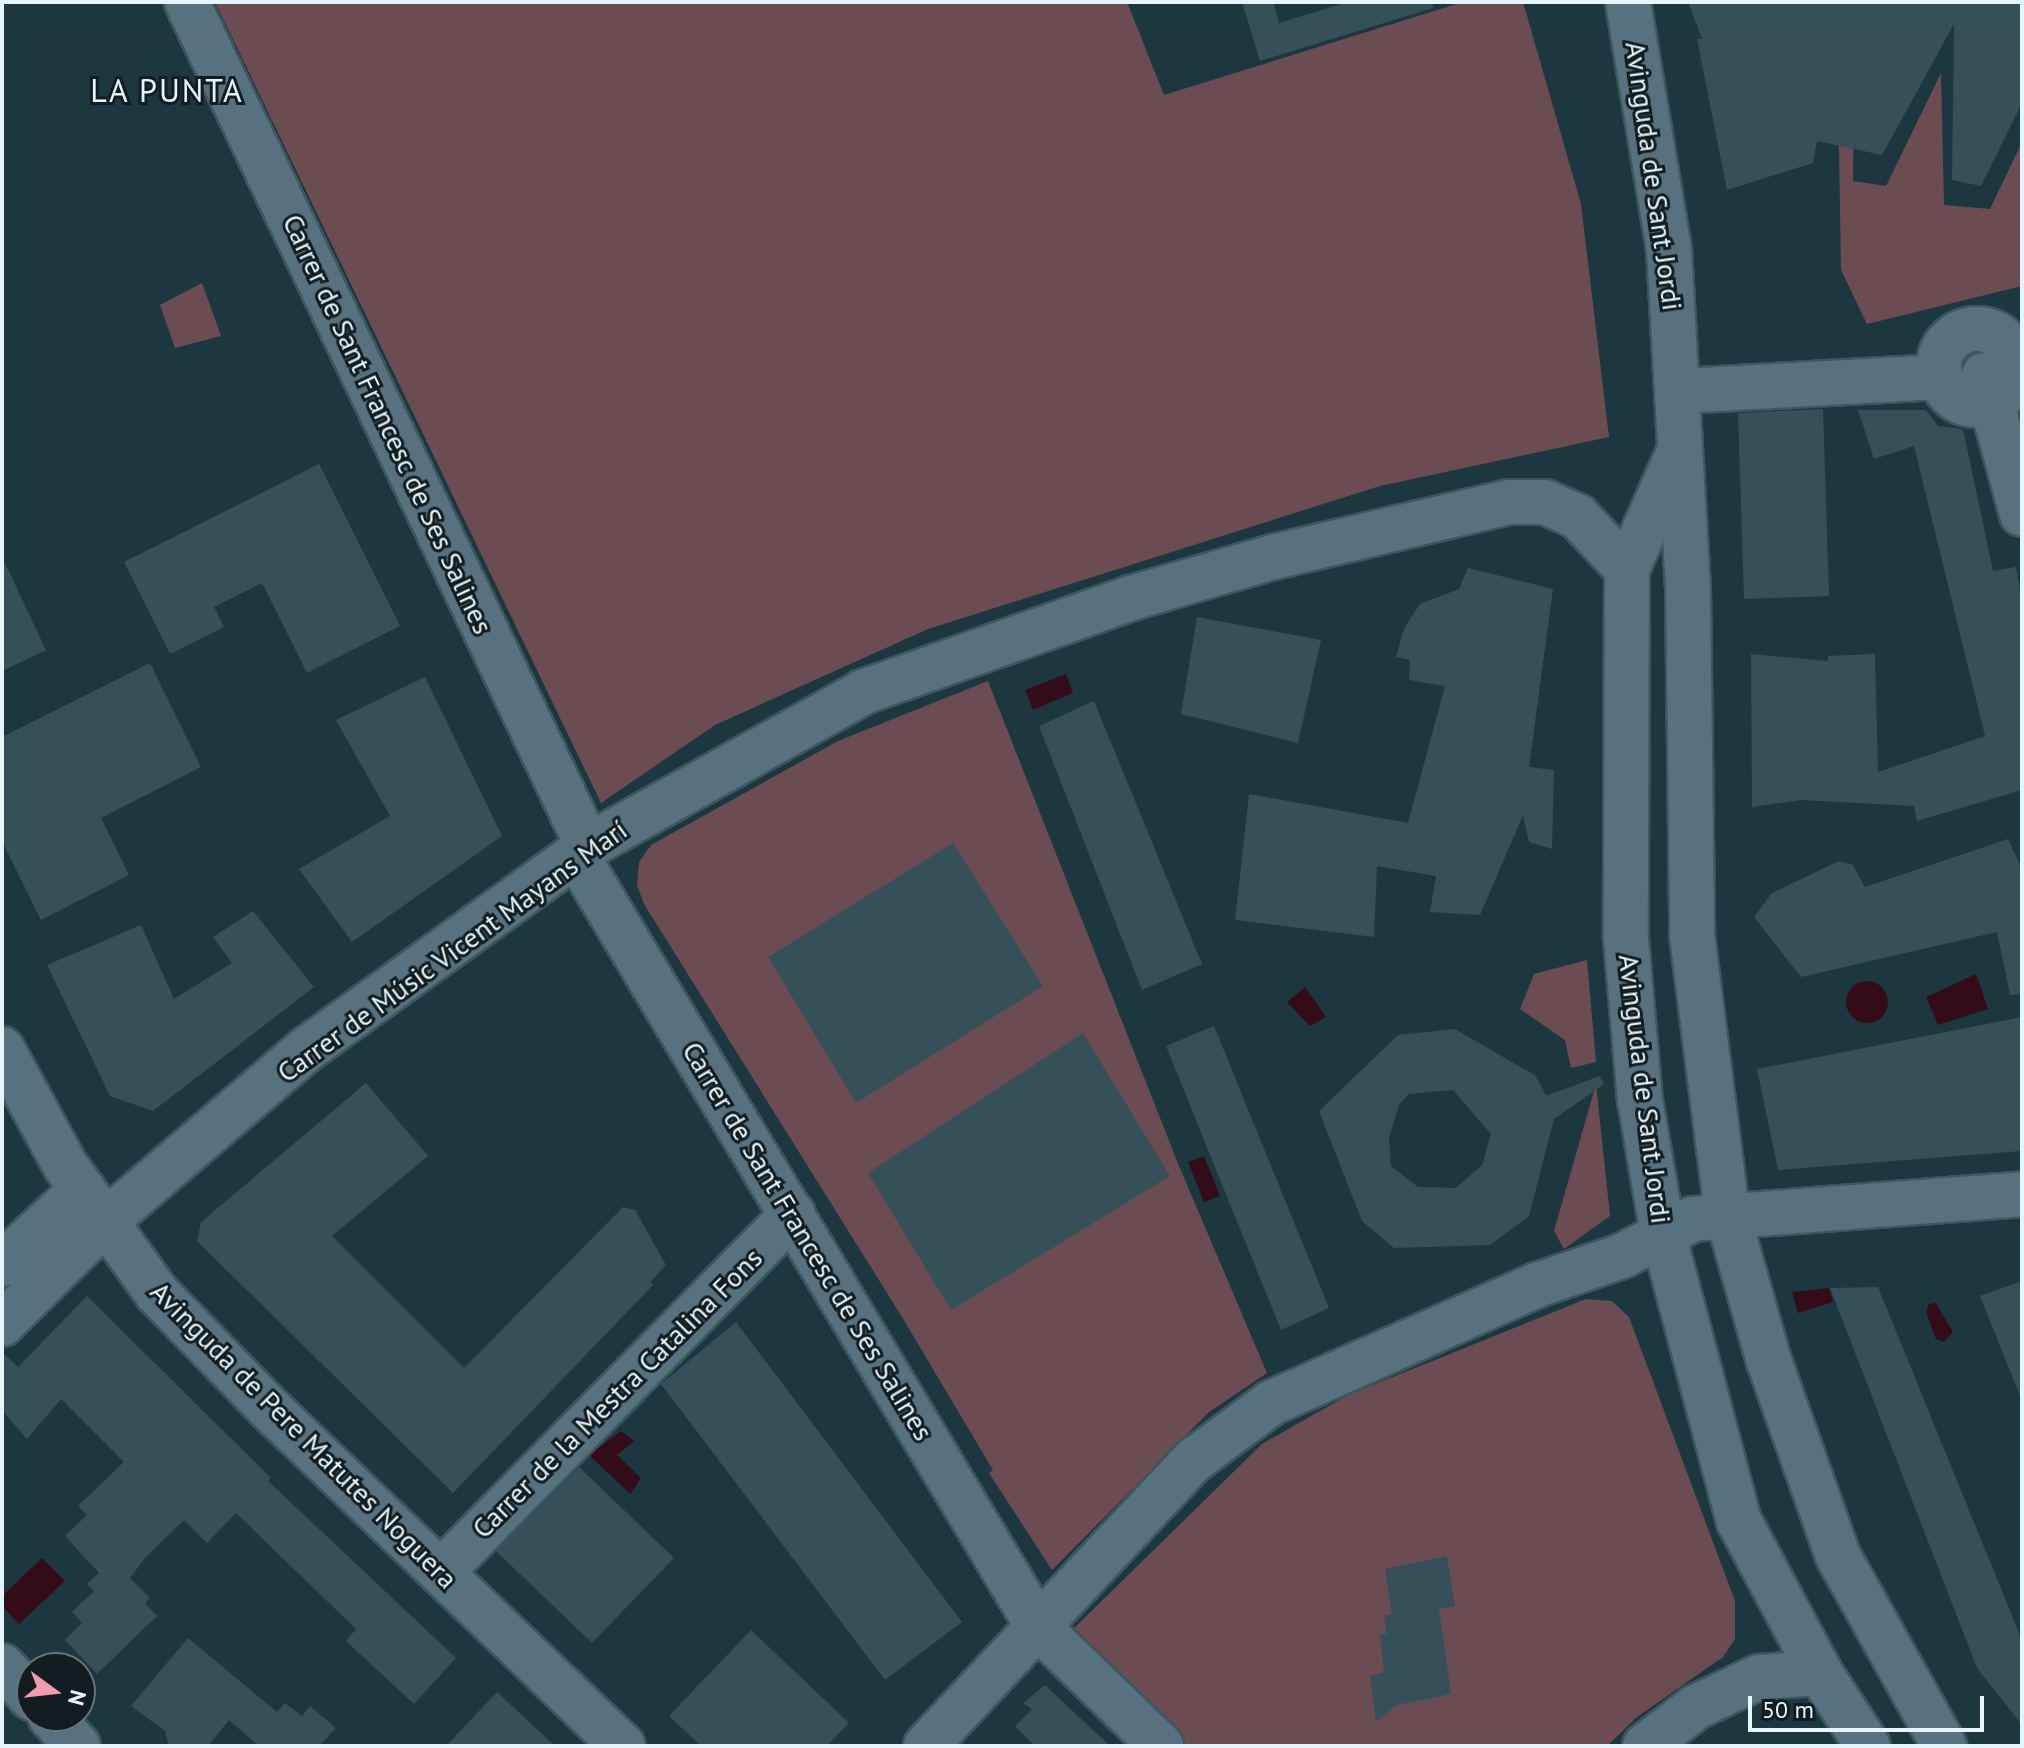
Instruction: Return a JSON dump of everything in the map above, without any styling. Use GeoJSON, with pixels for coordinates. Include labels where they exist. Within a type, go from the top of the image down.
{"type":"FeatureCollection","features":[{"type":"Feature","properties":{"kind":"street","name":"Carrer de Sant Francesc de Ses Salines"},"geometry":{"type":"LineString","coordinates":[[187,2],[582,851],[1039,1628],[1161,1746]]}},
{"type":"Feature","properties":{"kind":"street","name":"Avinguda de Sant Jordi"},"geometry":{"type":"LineString","coordinates":[[1628,2],[1669,249],[1680,391],[1692,935],[1727,1213],[1769,1361],[1838,1556],[1944,1746]]}},
{"type":"Feature","properties":{"kind":"street"},"geometry":{"type":"LineString","coordinates":[[2003,370],[1960,400],[1951,395],[1941,377],[1944,349],[1966,331],[1994,333],[2003,370],[2022,514]]}},
{"type":"Feature","properties":{"kind":"street"},"geometry":{"type":"LineString","coordinates":[[1680,391],[1941,377]]}},
{"type":"Feature","properties":{"kind":"street","name":"Avinguda de Sant Jordi"},"geometry":{"type":"LineString","coordinates":[[1681,447],[1627,569],[1626,938],[1640,1100],[1663,1234],[1739,1521],[1820,1673],[1868,1746]]}},
{"type":"Feature","properties":{"kind":"street","name":"Carrer de Músic Vicent Mayans Marí"},"geometry":{"type":"LineString","coordinates":[[94,1206],[582,851],[863,692],[1131,598],[1273,557],[1510,502],[1545,502],[1578,517],[1627,569]]}},
{"type":"Feature","properties":{"kind":"street","name":"Avinguda de Pere Matutes Noguera"},"geometry":{"type":"LineString","coordinates":[[2,1049],[53,1147],[157,1293],[205,1344],[623,1746]]}},
{"type":"Feature","properties":{"kind":"street"},"geometry":{"type":"LineString","coordinates":[[926,1746],[1194,1460],[1271,1403],[1537,1285],[1622,1256],[1693,1219],[1727,1213],[1811,1212],[2022,1194]]}},
{"type":"Feature","properties":{"kind":"street"},"geometry":{"type":"LineString","coordinates":[[2,1264],[94,1206]]}},
{"type":"Feature","properties":{"kind":"street"},"geometry":{"type":"LineString","coordinates":[[2,1324],[94,1206]]}},
{"type":"Feature","properties":{"kind":"street","name":"Carrer de la Mestra Catalina Fons"},"geometry":{"type":"LineString","coordinates":[[441,1572],[793,1214]]}},
{"type":"Feature","properties":{"kind":"street"},"geometry":{"type":"LineString","coordinates":[[2,1666],[16,1681]]}},
{"type":"Feature","properties":{"kind":"street"},"geometry":{"type":"LineString","coordinates":[[1645,1746],[1696,1707],[1759,1677],[1820,1673]]}},
{"type":"Feature","properties":{"kind":"shaded area"},"geometry":{"type":"Polygon","coordinates":[[[215,2],[1127,2],[1164,95],[1463,2],[1523,2],[1581,204],[1609,437],[1380,486],[928,629],[715,725],[601,803],[215,2]]]}},
{"type":"Feature","properties":{"kind":"shaded area"},"geometry":{"type":"Polygon","coordinates":[[[1854,56],[1853,181],[1886,186],[1941,73],[1944,205],[1990,209],[2022,142],[2022,286],[1867,324],[1841,270],[1838,89],[1854,56]]]}},
{"type":"Feature","properties":{"kind":"shaded area"},"geometry":{"type":"Polygon","coordinates":[[[202,283],[221,336],[175,348],[160,305],[202,283]]]}},
{"type":"Feature","properties":{"kind":"shaded area"},"geometry":{"type":"Polygon","coordinates":[[[1066,674],[1073,693],[1033,710],[1025,690],[1066,674]]]}},
{"type":"Feature","properties":{"kind":"shaded area"},"geometry":{"type":"Polygon","coordinates":[[[988,681],[1179,1166],[1267,1373],[1209,1412],[1052,1570],[989,1473],[993,1470],[902,1317],[644,904],[637,885],[639,862],[651,845],[838,741],[988,681]]]}},
{"type":"Feature","properties":{"kind":"shaded area"},"geometry":{"type":"Polygon","coordinates":[[[1587,960],[1596,1062],[1571,1068],[1565,1040],[1520,1009],[1534,974],[1587,960]]]}},
{"type":"Feature","properties":{"kind":"shaded area"},"geometry":{"type":"Polygon","coordinates":[[[1976,974],[1988,1009],[1938,1025],[1926,997],[1976,974]]]}},
{"type":"Feature","properties":{"kind":"shaded area"},"geometry":{"type":"Polygon","coordinates":[[[1867,981],[1882,987],[1888,1002],[1882,1017],[1867,1023],[1852,1017],[1846,1002],[1852,987],[1867,981]]]}},
{"type":"Feature","properties":{"kind":"shaded area"},"geometry":{"type":"Polygon","coordinates":[[[1305,987],[1326,1017],[1310,1026],[1287,1002],[1305,987]]]}},
{"type":"Feature","properties":{"kind":"shaded area"},"geometry":{"type":"Polygon","coordinates":[[[1596,1084],[1610,1216],[1564,1249],[1554,1231],[1596,1084]]]}},
{"type":"Feature","properties":{"kind":"shaded area"},"geometry":{"type":"Polygon","coordinates":[[[1204,1156],[1220,1196],[1204,1202],[1188,1162],[1204,1156]]]}},
{"type":"Feature","properties":{"kind":"shaded area"},"geometry":{"type":"Polygon","coordinates":[[[1829,1288],[1833,1302],[1798,1313],[1792,1292],[1829,1288]]]}},
{"type":"Feature","properties":{"kind":"shaded area"},"geometry":{"type":"Polygon","coordinates":[[[1586,1299],[1612,1301],[1629,1317],[1735,1601],[1735,1639],[1723,1657],[1637,1717],[1607,1746],[1180,1746],[1067,1635],[1262,1444],[1348,1395],[1586,1299]]]}},
{"type":"Feature","properties":{"kind":"shaded area"},"geometry":{"type":"Polygon","coordinates":[[[1936,1303],[1953,1332],[1944,1342],[1936,1339],[1926,1312],[1929,1304],[1936,1303]]]}},
{"type":"Feature","properties":{"kind":"shaded area"},"geometry":{"type":"Polygon","coordinates":[[[621,1431],[634,1441],[617,1455],[641,1478],[630,1494],[589,1455],[621,1431]]]}},
{"type":"Feature","properties":{"kind":"shaded area"},"geometry":{"type":"Polygon","coordinates":[[[42,1558],[65,1581],[19,1624],[2,1606],[2,1596],[42,1558]]]}},
{"type":"Feature","properties":{"kind":"building"},"geometry":{"type":"Polygon","coordinates":[[[1242,2],[1273,2],[1279,23],[1348,2],[1432,2],[1433,8],[1260,61],[1242,2]]]}},
{"type":"Feature","properties":{"kind":"building"},"geometry":{"type":"Polygon","coordinates":[[[1688,2],[2022,2],[2022,103],[1981,186],[1952,180],[1954,24],[1882,155],[1817,141],[1813,163],[1727,190],[1697,39],[1702,39],[1688,2]]]}},
{"type":"Feature","properties":{"kind":"building"},"geometry":{"type":"Polygon","coordinates":[[[1823,409],[1829,596],[1744,599],[1738,413],[1823,409]]]}},
{"type":"Feature","properties":{"kind":"building"},"geometry":{"type":"Polygon","coordinates":[[[1858,410],[1926,410],[1938,426],[1963,429],[1993,571],[2016,567],[2022,599],[2022,790],[1917,821],[1914,806],[1801,800],[1752,807],[1751,654],[1828,661],[1828,656],[1875,654],[1878,772],[1985,736],[1914,446],[1874,459],[1858,410]]]}},
{"type":"Feature","properties":{"kind":"building"},"geometry":{"type":"Polygon","coordinates":[[[319,464],[400,626],[307,673],[262,583],[214,607],[224,627],[170,654],[124,562],[319,464]]]}},
{"type":"Feature","properties":{"kind":"building"},"geometry":{"type":"Polygon","coordinates":[[[2,557],[46,650],[2,671],[2,557]]]}},
{"type":"Feature","properties":{"kind":"building"},"geometry":{"type":"Polygon","coordinates":[[[1468,568],[1553,589],[1529,767],[1554,770],[1552,849],[1529,842],[1523,815],[1480,915],[1430,912],[1436,876],[1377,866],[1374,937],[1235,920],[1249,794],[1408,823],[1445,686],[1409,680],[1410,660],[1396,657],[1404,628],[1420,604],[1459,589],[1468,568]]]}},
{"type":"Feature","properties":{"kind":"building"},"geometry":{"type":"Polygon","coordinates":[[[1197,617],[1321,640],[1298,743],[1181,714],[1197,617]]]}},
{"type":"Feature","properties":{"kind":"building"},"geometry":{"type":"Polygon","coordinates":[[[150,663],[201,767],[101,818],[129,875],[41,920],[2,841],[2,737],[150,663]]]}},
{"type":"Feature","properties":{"kind":"building"},"geometry":{"type":"Polygon","coordinates":[[[425,677],[502,836],[352,942],[299,869],[390,816],[336,720],[425,677]]]}},
{"type":"Feature","properties":{"kind":"building"},"geometry":{"type":"Polygon","coordinates":[[[1094,701],[1202,964],[1142,990],[1039,726],[1094,701]]]}},
{"type":"Feature","properties":{"kind":"building"},"geometry":{"type":"Polygon","coordinates":[[[2008,839],[2022,869],[2022,994],[2010,995],[1997,932],[1801,977],[1754,917],[1772,893],[1839,861],[1853,865],[1865,887],[2008,839]]]}},
{"type":"Feature","properties":{"kind":"building"},"geometry":{"type":"Polygon","coordinates":[[[953,843],[1043,986],[856,1103],[768,957],[953,843]]]}},
{"type":"Feature","properties":{"kind":"building"},"geometry":{"type":"Polygon","coordinates":[[[253,911],[314,987],[153,1111],[110,1096],[47,965],[141,925],[174,999],[232,963],[213,937],[253,911]]]}},
{"type":"Feature","properties":{"kind":"building"},"geometry":{"type":"Polygon","coordinates":[[[2022,1017],[2022,1151],[1778,1170],[1757,1069],[2022,1017]]]}},
{"type":"Feature","properties":{"kind":"building"},"geometry":{"type":"Polygon","coordinates":[[[1214,1026],[1329,1308],[1281,1330],[1166,1046],[1214,1026]]]}},
{"type":"Feature","properties":{"kind":"building"},"geometry":{"type":"Polygon","coordinates":[[[1455,1029],[1536,1076],[1546,1096],[1600,1076],[1604,1084],[1554,1119],[1529,1216],[1490,1245],[1394,1248],[1362,1221],[1319,1111],[1398,1035],[1455,1029]],[[1453,1090],[1409,1094],[1399,1105],[1389,1137],[1391,1166],[1418,1187],[1456,1188],[1482,1165],[1491,1134],[1453,1090]]]}},
{"type":"Feature","properties":{"kind":"building"},"geometry":{"type":"Polygon","coordinates":[[[1083,1033],[1170,1176],[951,1310],[868,1173],[1083,1033]]]}},
{"type":"Feature","properties":{"kind":"building"},"geometry":{"type":"Polygon","coordinates":[[[366,1083],[428,1156],[332,1236],[464,1368],[623,1207],[635,1210],[666,1265],[650,1282],[653,1285],[453,1493],[197,1241],[201,1222],[366,1083]]]}},
{"type":"Feature","properties":{"kind":"building"},"geometry":{"type":"Polygon","coordinates":[[[2022,1281],[2022,1398],[2021,1398],[1980,1296],[2022,1281]]]}},
{"type":"Feature","properties":{"kind":"building"},"geometry":{"type":"Polygon","coordinates":[[[1878,1287],[2022,1640],[2022,1725],[1977,1668],[1830,1288],[1878,1287]]]}},
{"type":"Feature","properties":{"kind":"building"},"geometry":{"type":"Polygon","coordinates":[[[87,1296],[271,1478],[268,1481],[456,1658],[414,1704],[346,1641],[356,1629],[236,1513],[207,1543],[184,1520],[145,1558],[130,1578],[150,1598],[145,1603],[157,1616],[97,1674],[96,1652],[76,1652],[65,1640],[82,1623],[72,1612],[94,1591],[87,1584],[99,1573],[65,1536],[87,1515],[78,1506],[124,1462],[61,1399],[27,1439],[2,1410],[2,1352],[18,1367],[87,1296]]]}},
{"type":"Feature","properties":{"kind":"building"},"geometry":{"type":"Polygon","coordinates":[[[736,1322],[962,1622],[885,1680],[661,1384],[736,1322]]]}},
{"type":"Feature","properties":{"kind":"building"},"geometry":{"type":"Polygon","coordinates":[[[579,1467],[674,1558],[592,1643],[496,1551],[579,1467]]]}},
{"type":"Feature","properties":{"kind":"building"},"geometry":{"type":"Polygon","coordinates":[[[1447,1556],[1455,1607],[1439,1608],[1451,1694],[1397,1705],[1376,1722],[1370,1676],[1384,1672],[1380,1634],[1386,1634],[1384,1615],[1392,1614],[1385,1569],[1447,1556]]]}},
{"type":"Feature","properties":{"kind":"building"},"geometry":{"type":"Polygon","coordinates":[[[751,1630],[849,1723],[827,1746],[701,1746],[669,1716],[751,1630]]]}},
{"type":"Feature","properties":{"kind":"building"},"geometry":{"type":"Polygon","coordinates":[[[188,1638],[277,1712],[285,1703],[302,1716],[310,1706],[336,1728],[319,1746],[259,1746],[229,1720],[208,1746],[169,1746],[165,1731],[131,1706],[188,1638]]]}},
{"type":"Feature","properties":{"kind":"building"},"geometry":{"type":"Polygon","coordinates":[[[1045,1685],[1110,1746],[1035,1746],[1015,1726],[1032,1709],[1023,1703],[1045,1685]]]}},
{"type":"Feature","properties":{"kind":"building"},"geometry":{"type":"Polygon","coordinates":[[[497,1692],[555,1746],[446,1746],[497,1692]]]}},
{"type":"Feature","properties":{"kind":"district","name":"LA PUNTA"},"geometry":{"type":"Point","coordinates":[167,90]}}]}
